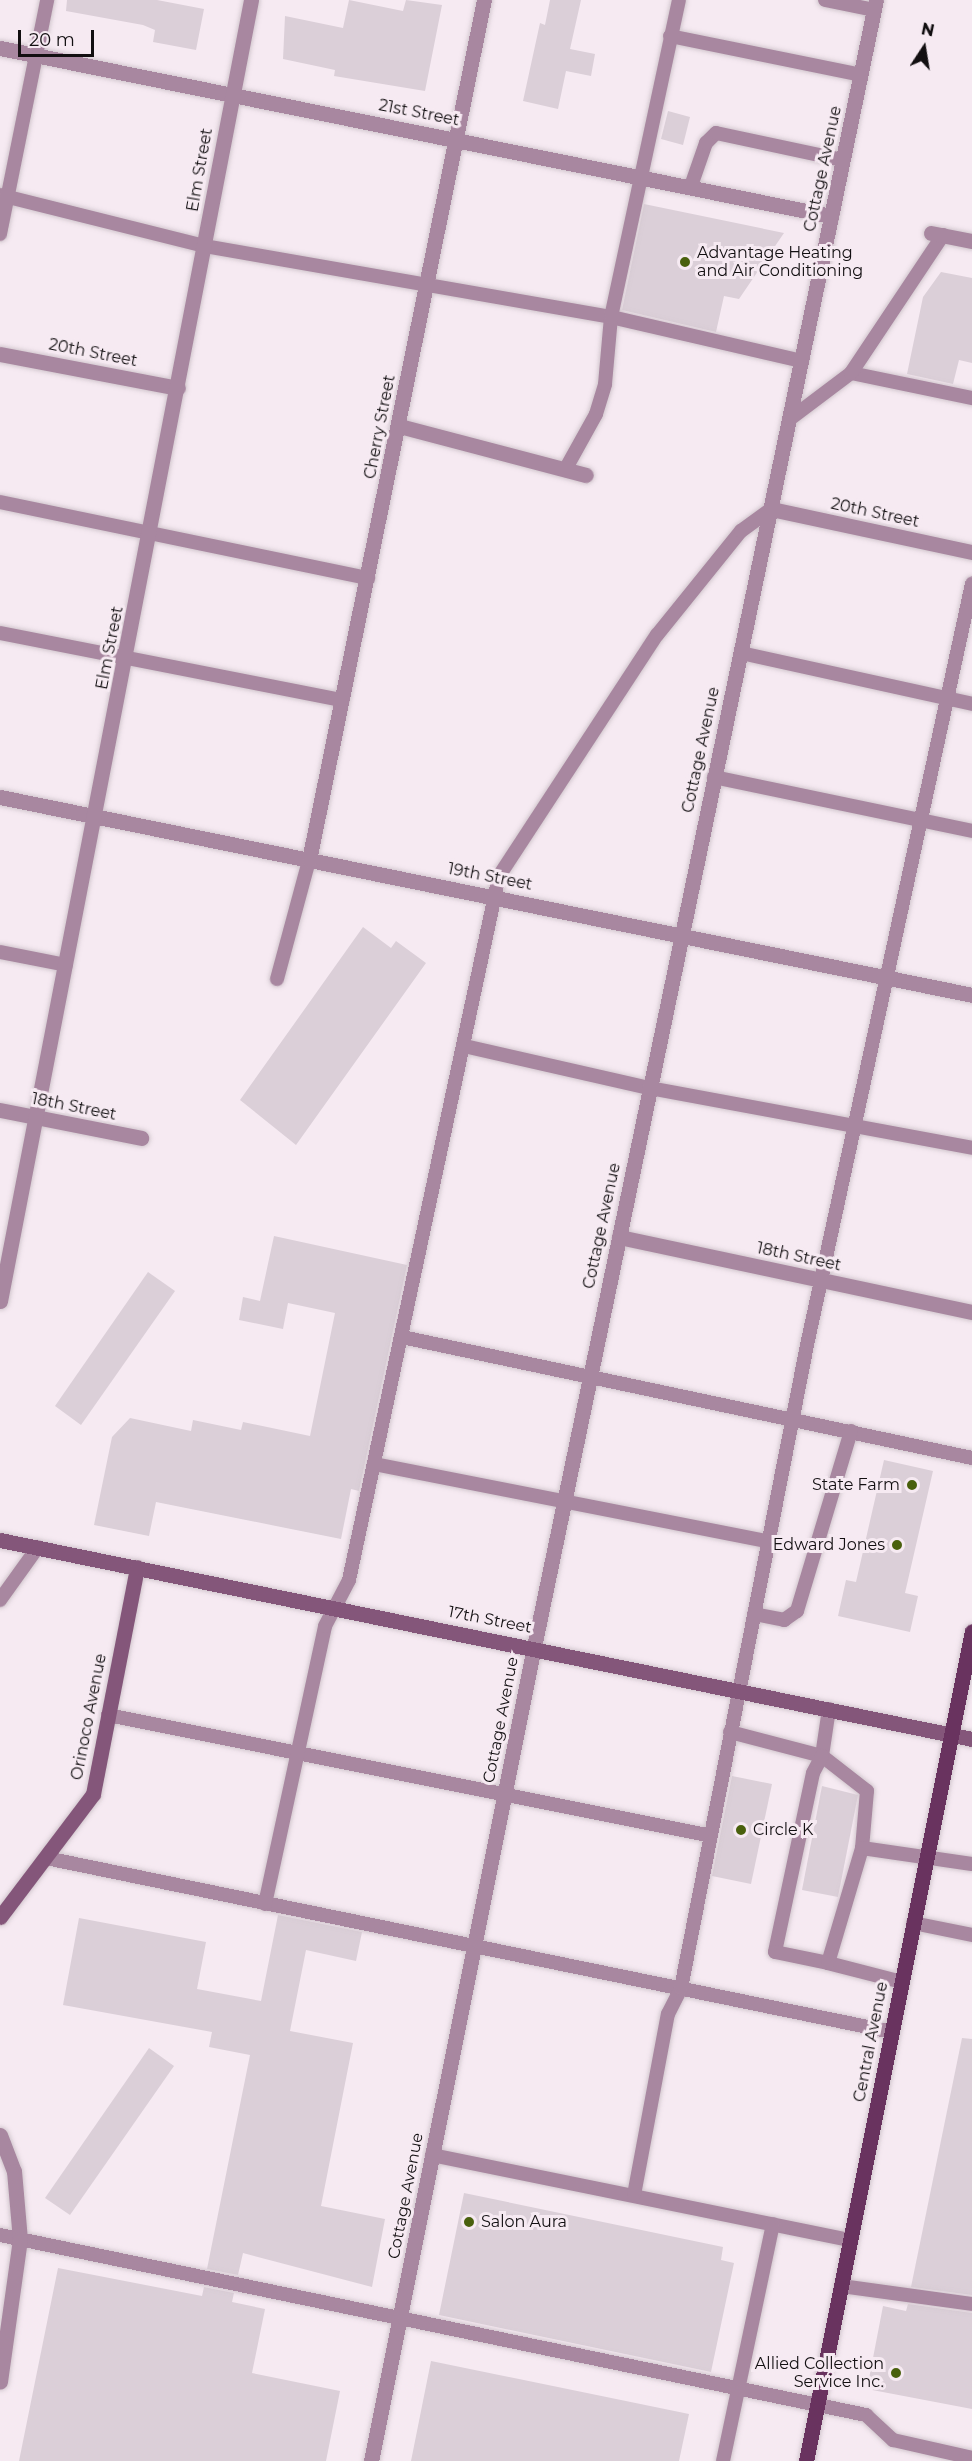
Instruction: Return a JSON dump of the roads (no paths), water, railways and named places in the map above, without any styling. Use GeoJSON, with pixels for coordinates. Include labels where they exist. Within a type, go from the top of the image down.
{"type":"FeatureCollection","features":[{"type":"Feature","properties":{"kind":"main road","name":"Central Avenue"},"geometry":{"type":"LineString","coordinates":[[806,2461],[972,1631]]}},
{"type":"Feature","properties":{"kind":"street","name":"Elm Street"},"geometry":{"type":"LineString","coordinates":[[0,1301],[126,659],[251,0]]}},
{"type":"Feature","properties":{"kind":"street","name":"Cherry Street"},"geometry":{"type":"LineString","coordinates":[[309,860],[399,426],[454,138],[484,0]]}},
{"type":"Feature","properties":{"kind":"street","name":"Cottage Avenue"},"geometry":{"type":"LineString","coordinates":[[371,2461],[564,1500],[875,5]]}},
{"type":"Feature","properties":{"kind":"street","name":"21st Street"},"geometry":{"type":"LineString","coordinates":[[0,48],[831,216]]}},
{"type":"Feature","properties":{"kind":"street"},"geometry":{"type":"LineString","coordinates":[[937,234],[972,241]]}},
{"type":"Feature","properties":{"kind":"street","name":"20th Street"},"geometry":{"type":"LineString","coordinates":[[0,354],[178,388]]}},
{"type":"Feature","properties":{"kind":"street"},"geometry":{"type":"LineString","coordinates":[[399,426],[586,475]]}},
{"type":"Feature","properties":{"kind":"street","name":"20th Street"},"geometry":{"type":"LineString","coordinates":[[771,509],[972,552]]}},
{"type":"Feature","properties":{"kind":"street","name":"19th Street"},"geometry":{"type":"LineString","coordinates":[[0,797],[681,932],[972,995]]}},
{"type":"Feature","properties":{"kind":"street","name":"18th Street"},"geometry":{"type":"LineString","coordinates":[[0,1110],[141,1138]]}},
{"type":"Feature","properties":{"kind":"street","name":"18th Street"},"geometry":{"type":"LineString","coordinates":[[619,1237],[972,1312]]}},
{"type":"Feature","properties":{"kind":"street","name":"17th Street"},"geometry":{"type":"LineString","coordinates":[[0,1540],[534,1647],[972,1739]]}},
{"type":"Feature","properties":{"kind":"street","name":"Orinoco Avenue"},"geometry":{"type":"LineString","coordinates":[[0,1917],[93,1794],[137,1567]]}},
{"type":"Feature","properties":{"kind":"street"},"geometry":{"type":"LineString","coordinates":[[0,2134],[14,2171],[20,2240],[0,2382]]}},
{"type":"Feature","properties":{"kind":"lane"},"geometry":{"type":"LineString","coordinates":[[0,234],[4,196],[37,56],[47,0]]}},
{"type":"Feature","properties":{"kind":"lane"},"geometry":{"type":"LineString","coordinates":[[565,470],[596,414],[606,384],[611,316],[638,176],[679,0]]}},
{"type":"Feature","properties":{"kind":"lane"},"geometry":{"type":"LineString","coordinates":[[825,0],[875,5]]}},
{"type":"Feature","properties":{"kind":"lane"},"geometry":{"type":"LineString","coordinates":[[670,36],[861,75]]}},
{"type":"Feature","properties":{"kind":"lane"},"geometry":{"type":"LineString","coordinates":[[691,186],[706,143],[716,133],[843,160]]}},
{"type":"Feature","properties":{"kind":"lane"},"geometry":{"type":"LineString","coordinates":[[4,196],[205,246],[611,316],[802,361]]}},
{"type":"Feature","properties":{"kind":"lane"},"geometry":{"type":"LineString","coordinates":[[790,419],[850,373],[937,234]]}},
{"type":"Feature","properties":{"kind":"lane"},"geometry":{"type":"LineString","coordinates":[[850,373],[972,398]]}},
{"type":"Feature","properties":{"kind":"lane"},"geometry":{"type":"LineString","coordinates":[[0,502],[368,578]]}},
{"type":"Feature","properties":{"kind":"lane"},"geometry":{"type":"LineString","coordinates":[[265,1904],[300,1756],[325,1626],[349,1580],[499,876],[657,635],[741,531],[771,509]]}},
{"type":"Feature","properties":{"kind":"lane"},"geometry":{"type":"LineString","coordinates":[[634,2195],[668,2014],[681,1988],[707,1835],[824,1281],[854,1126],[890,977],[920,818],[972,584]]}},
{"type":"Feature","properties":{"kind":"lane"},"geometry":{"type":"LineString","coordinates":[[0,633],[342,700]]}},
{"type":"Feature","properties":{"kind":"lane"},"geometry":{"type":"LineString","coordinates":[[741,653],[972,704]]}},
{"type":"Feature","properties":{"kind":"lane"},"geometry":{"type":"LineString","coordinates":[[714,777],[920,818],[972,831]]}},
{"type":"Feature","properties":{"kind":"lane"},"geometry":{"type":"LineString","coordinates":[[277,979],[309,860]]}},
{"type":"Feature","properties":{"kind":"lane"},"geometry":{"type":"LineString","coordinates":[[0,952],[66,965]]}},
{"type":"Feature","properties":{"kind":"lane"},"geometry":{"type":"LineString","coordinates":[[464,1046],[649,1088],[972,1148]]}},
{"type":"Feature","properties":{"kind":"lane"},"geometry":{"type":"LineString","coordinates":[[402,1337],[794,1418],[972,1458]]}},
{"type":"Feature","properties":{"kind":"lane"},"geometry":{"type":"LineString","coordinates":[[754,1614],[784,1620],[797,1611],[851,1431]]}},
{"type":"Feature","properties":{"kind":"lane"},"geometry":{"type":"LineString","coordinates":[[375,1464],[768,1541]]}},
{"type":"Feature","properties":{"kind":"lane"},"geometry":{"type":"LineString","coordinates":[[0,1600],[38,1547]]}},
{"type":"Feature","properties":{"kind":"lane"},"geometry":{"type":"LineString","coordinates":[[829,1709],[822,1756],[813,1773],[775,1952],[902,1982]]}},
{"type":"Feature","properties":{"kind":"lane"},"geometry":{"type":"LineString","coordinates":[[108,1715],[300,1756],[707,1835]]}},
{"type":"Feature","properties":{"kind":"lane"},"geometry":{"type":"LineString","coordinates":[[730,1732],[822,1756],[867,1791],[862,1848],[852,1897],[838,1913],[828,1963]]}},
{"type":"Feature","properties":{"kind":"lane"},"geometry":{"type":"LineString","coordinates":[[862,1848],[927,1855],[972,1864]]}},
{"type":"Feature","properties":{"kind":"lane"},"geometry":{"type":"LineString","coordinates":[[46,1858],[892,2032]]}},
{"type":"Feature","properties":{"kind":"lane"},"geometry":{"type":"LineString","coordinates":[[913,1923],[972,1935]]}},
{"type":"Feature","properties":{"kind":"lane"},"geometry":{"type":"LineString","coordinates":[[432,2155],[850,2240]]}},
{"type":"Feature","properties":{"kind":"lane"},"geometry":{"type":"LineString","coordinates":[[723,2461],[773,2224]]}},
{"type":"Feature","properties":{"kind":"lane"},"geometry":{"type":"LineString","coordinates":[[0,2235],[866,2415],[893,2440],[972,2458]]}},
{"type":"Feature","properties":{"kind":"lane"},"geometry":{"type":"LineString","coordinates":[[841,2286],[972,2304]]}},
{"type":"Feature","properties":{"kind":"place","name":"Advantage Heating and Air Conditioning"},"geometry":{"type":"Point","coordinates":[685,262]}},
{"type":"Feature","properties":{"kind":"place","name":"State Farm"},"geometry":{"type":"Point","coordinates":[912,1485]}},
{"type":"Feature","properties":{"kind":"place","name":"Edward Jones"},"geometry":{"type":"Point","coordinates":[897,1545]}},
{"type":"Feature","properties":{"kind":"place","name":"Circle K"},"geometry":{"type":"Point","coordinates":[741,1830]}},
{"type":"Feature","properties":{"kind":"place","name":"Salon Aura"},"geometry":{"type":"Point","coordinates":[469,2222]}},
{"type":"Feature","properties":{"kind":"place","name":"Allied Collection Service Inc."},"geometry":{"type":"Point","coordinates":[896,2373]}}]}
